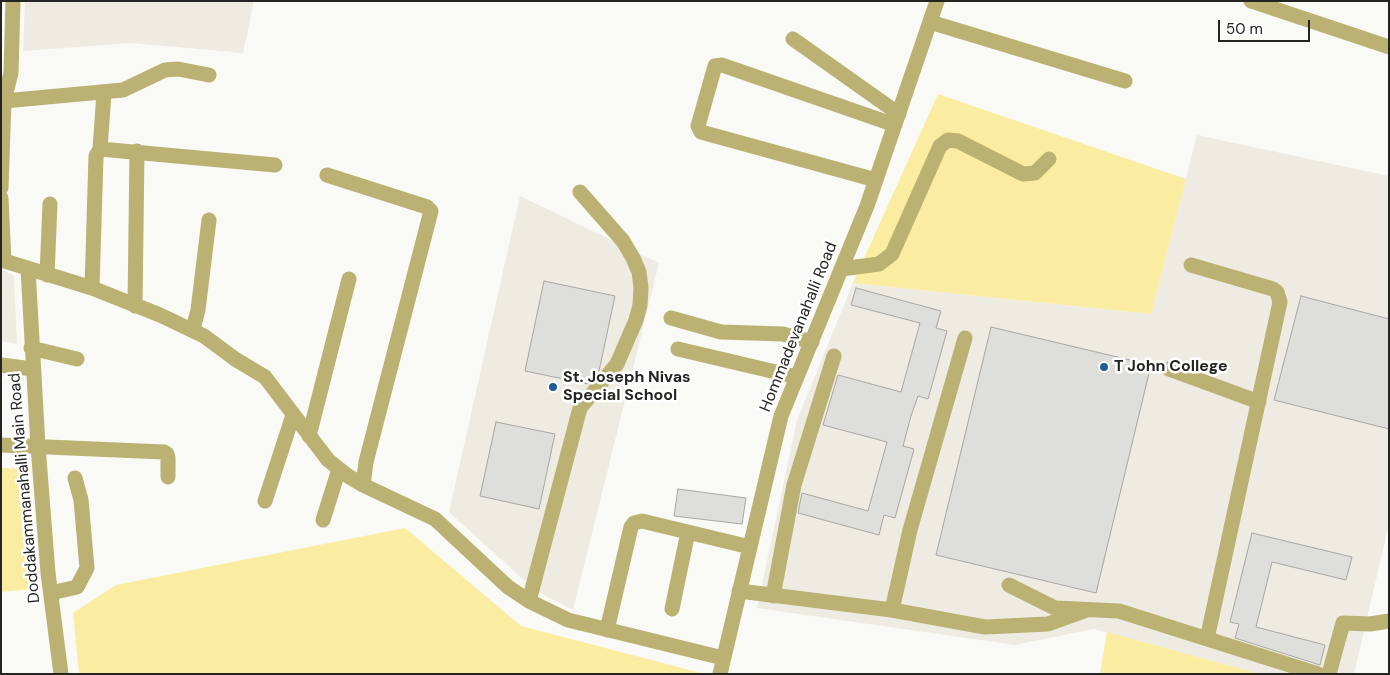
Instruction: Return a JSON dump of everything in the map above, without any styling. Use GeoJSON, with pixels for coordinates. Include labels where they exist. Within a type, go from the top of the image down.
{"type":"FeatureCollection","features":[{"type":"Feature","properties":{"kind":"street"},"geometry":{"type":"LineString","coordinates":[[1,188],[4,102],[13,1]]}},
{"type":"Feature","properties":{"kind":"street","name":"Hommadevanahalli Road"},"geometry":{"type":"LineString","coordinates":[[720,674],[781,416],[876,180],[937,1]]}},
{"type":"Feature","properties":{"kind":"street"},"geometry":{"type":"LineString","coordinates":[[1251,1],[1388,44]]}},
{"type":"Feature","properties":{"kind":"street"},"geometry":{"type":"LineString","coordinates":[[930,22],[1125,80]]}},
{"type":"Feature","properties":{"kind":"street"},"geometry":{"type":"LineString","coordinates":[[793,40],[897,120]]}},
{"type":"Feature","properties":{"kind":"street"},"geometry":{"type":"LineString","coordinates":[[876,180],[701,132],[698,126],[715,66],[722,65],[897,120]]}},
{"type":"Feature","properties":{"kind":"street"},"geometry":{"type":"LineString","coordinates":[[4,102],[123,90],[165,70],[209,75]]}},
{"type":"Feature","properties":{"kind":"street"},"geometry":{"type":"LineString","coordinates":[[92,288],[96,156],[100,149],[104,93]]}},
{"type":"Feature","properties":{"kind":"street"},"geometry":{"type":"LineString","coordinates":[[841,269],[879,264],[892,254],[940,146],[948,140],[958,141],[1023,174],[1035,173],[1049,159]]}},
{"type":"Feature","properties":{"kind":"street"},"geometry":{"type":"LineString","coordinates":[[100,149],[275,165]]}},
{"type":"Feature","properties":{"kind":"street"},"geometry":{"type":"LineString","coordinates":[[135,306],[137,151]]}},
{"type":"Feature","properties":{"kind":"street"},"geometry":{"type":"LineString","coordinates":[[327,175],[428,207],[431,211],[366,462],[363,486]]}},
{"type":"Feature","properties":{"kind":"street"},"geometry":{"type":"LineString","coordinates":[[529,601],[580,408],[617,364],[636,320],[640,305],[641,287],[639,272],[633,258],[623,241],[580,192]]}},
{"type":"Feature","properties":{"kind":"street"},"geometry":{"type":"LineString","coordinates":[[1,198],[3,260],[92,288],[193,330],[265,377],[309,436],[339,468],[363,486],[435,519],[508,587],[529,601],[568,620],[724,658]]}},
{"type":"Feature","properties":{"kind":"street"},"geometry":{"type":"LineString","coordinates":[[47,274],[50,204]]}},
{"type":"Feature","properties":{"kind":"street"},"geometry":{"type":"LineString","coordinates":[[193,330],[198,310],[209,220]]}},
{"type":"Feature","properties":{"kind":"street"},"geometry":{"type":"LineString","coordinates":[[1191,265],[1273,289],[1279,296],[1280,302],[1207,639]]}},
{"type":"Feature","properties":{"kind":"street","name":"Doddakammanahalli Main Road"},"geometry":{"type":"LineString","coordinates":[[28,269],[38,446],[51,593],[61,674]]}},
{"type":"Feature","properties":{"kind":"street"},"geometry":{"type":"LineString","coordinates":[[309,436],[348,279]]}},
{"type":"Feature","properties":{"kind":"street"},"geometry":{"type":"LineString","coordinates":[[671,318],[721,332],[783,334],[812,342]]}},
{"type":"Feature","properties":{"kind":"street"},"geometry":{"type":"LineString","coordinates":[[892,610],[910,530],[966,338]]}},
{"type":"Feature","properties":{"kind":"street"},"geometry":{"type":"LineString","coordinates":[[31,348],[77,359]]}},
{"type":"Feature","properties":{"kind":"street"},"geometry":{"type":"LineString","coordinates":[[678,349],[797,377]]}},
{"type":"Feature","properties":{"kind":"street"},"geometry":{"type":"LineString","coordinates":[[773,596],[794,485],[834,356]]}},
{"type":"Feature","properties":{"kind":"street"},"geometry":{"type":"LineString","coordinates":[[1,365],[33,369]]}},
{"type":"Feature","properties":{"kind":"street"},"geometry":{"type":"LineString","coordinates":[[1169,368],[1259,402]]}},
{"type":"Feature","properties":{"kind":"street"},"geometry":{"type":"LineString","coordinates":[[265,501],[293,415]]}},
{"type":"Feature","properties":{"kind":"street"},"geometry":{"type":"LineString","coordinates":[[1,445],[164,452],[168,458],[168,478]]}},
{"type":"Feature","properties":{"kind":"street"},"geometry":{"type":"LineString","coordinates":[[323,520],[339,468]]}},
{"type":"Feature","properties":{"kind":"street"},"geometry":{"type":"LineString","coordinates":[[51,593],[77,587],[88,568],[81,500],[75,478]]}},
{"type":"Feature","properties":{"kind":"street"},"geometry":{"type":"LineString","coordinates":[[607,630],[631,527],[634,523],[642,521],[750,547]]}},
{"type":"Feature","properties":{"kind":"street"},"geometry":{"type":"LineString","coordinates":[[672,609],[688,532]]}},
{"type":"Feature","properties":{"kind":"street"},"geometry":{"type":"LineString","coordinates":[[1009,585],[1055,608],[1119,611],[1318,674]]}},
{"type":"Feature","properties":{"kind":"street"},"geometry":{"type":"LineString","coordinates":[[740,591],[892,610],[985,627],[1048,624],[1088,610]]}},
{"type":"Feature","properties":{"kind":"street"},"geometry":{"type":"LineString","coordinates":[[1329,674],[1343,623],[1370,624],[1389,622]]}},
{"type":"Feature","properties":{"kind":"shaded area"},"geometry":{"type":"Polygon","coordinates":[[[25,1],[254,1],[243,53],[132,43],[23,51],[25,1]]]}},
{"type":"Feature","properties":{"kind":"shaded area"},"geometry":{"type":"Polygon","coordinates":[[[938,94],[1186,179],[1151,314],[853,283],[938,94]]]}},
{"type":"Feature","properties":{"kind":"shaded area","name":"T John College"},"geometry":{"type":"Polygon","coordinates":[[[1197,135],[1389,176],[1389,524],[1354,674],[1260,674],[1094,629],[1015,645],[757,608],[797,420],[853,283],[1151,314],[1197,135]]]}},
{"type":"Feature","properties":{"kind":"shaded area","name":"St. Joseph Nivas Special School"},"geometry":{"type":"Polygon","coordinates":[[[520,196],[659,263],[573,610],[536,591],[449,512],[520,196]]]}},
{"type":"Feature","properties":{"kind":"shaded area"},"geometry":{"type":"Polygon","coordinates":[[[1,269],[14,276],[17,344],[1,341],[1,269]]]}},
{"type":"Feature","properties":{"kind":"shaded area"},"geometry":{"type":"Polygon","coordinates":[[[1,468],[24,469],[32,589],[1,592],[1,468]]]}},
{"type":"Feature","properties":{"kind":"shaded area"},"geometry":{"type":"Polygon","coordinates":[[[405,528],[521,626],[705,674],[79,674],[73,613],[116,585],[405,528]]]}},
{"type":"Feature","properties":{"kind":"shaded area"},"geometry":{"type":"Polygon","coordinates":[[[1107,632],[1260,674],[1100,674],[1107,632]]]}},
{"type":"Feature","properties":{"kind":"building"},"geometry":{"type":"Polygon","coordinates":[[[544,281],[615,296],[599,371],[588,384],[525,371],[544,281]]]}},
{"type":"Feature","properties":{"kind":"building"},"geometry":{"type":"Polygon","coordinates":[[[856,288],[941,311],[936,328],[947,331],[928,399],[918,396],[911,416],[903,446],[914,449],[895,518],[884,515],[879,535],[798,513],[802,493],[868,511],[887,442],[823,425],[838,375],[901,392],[920,323],[851,305],[856,288]]]}},
{"type":"Feature","properties":{"kind":"building"},"geometry":{"type":"Polygon","coordinates":[[[1301,296],[1389,319],[1389,429],[1274,400],[1301,296]]]}},
{"type":"Feature","properties":{"kind":"building"},"geometry":{"type":"Polygon","coordinates":[[[991,327],[1151,365],[1096,593],[936,555],[991,327]]]}},
{"type":"Feature","properties":{"kind":"building"},"geometry":{"type":"Polygon","coordinates":[[[496,422],[555,434],[539,509],[480,496],[496,422]]]}},
{"type":"Feature","properties":{"kind":"building"},"geometry":{"type":"Polygon","coordinates":[[[678,489],[746,498],[742,524],[674,516],[678,489]]]}},
{"type":"Feature","properties":{"kind":"building"},"geometry":{"type":"Polygon","coordinates":[[[1252,533],[1352,557],[1346,580],[1272,562],[1256,627],[1325,645],[1320,665],[1235,638],[1239,624],[1230,622],[1252,533]]]}},
{"type":"Feature","properties":{"kind":"place","name":"T John College"},"geometry":{"type":"Point","coordinates":[1104,367]}},
{"type":"Feature","properties":{"kind":"place","name":"St. Joseph Nivas Special School"},"geometry":{"type":"Point","coordinates":[553,387]}}]}
